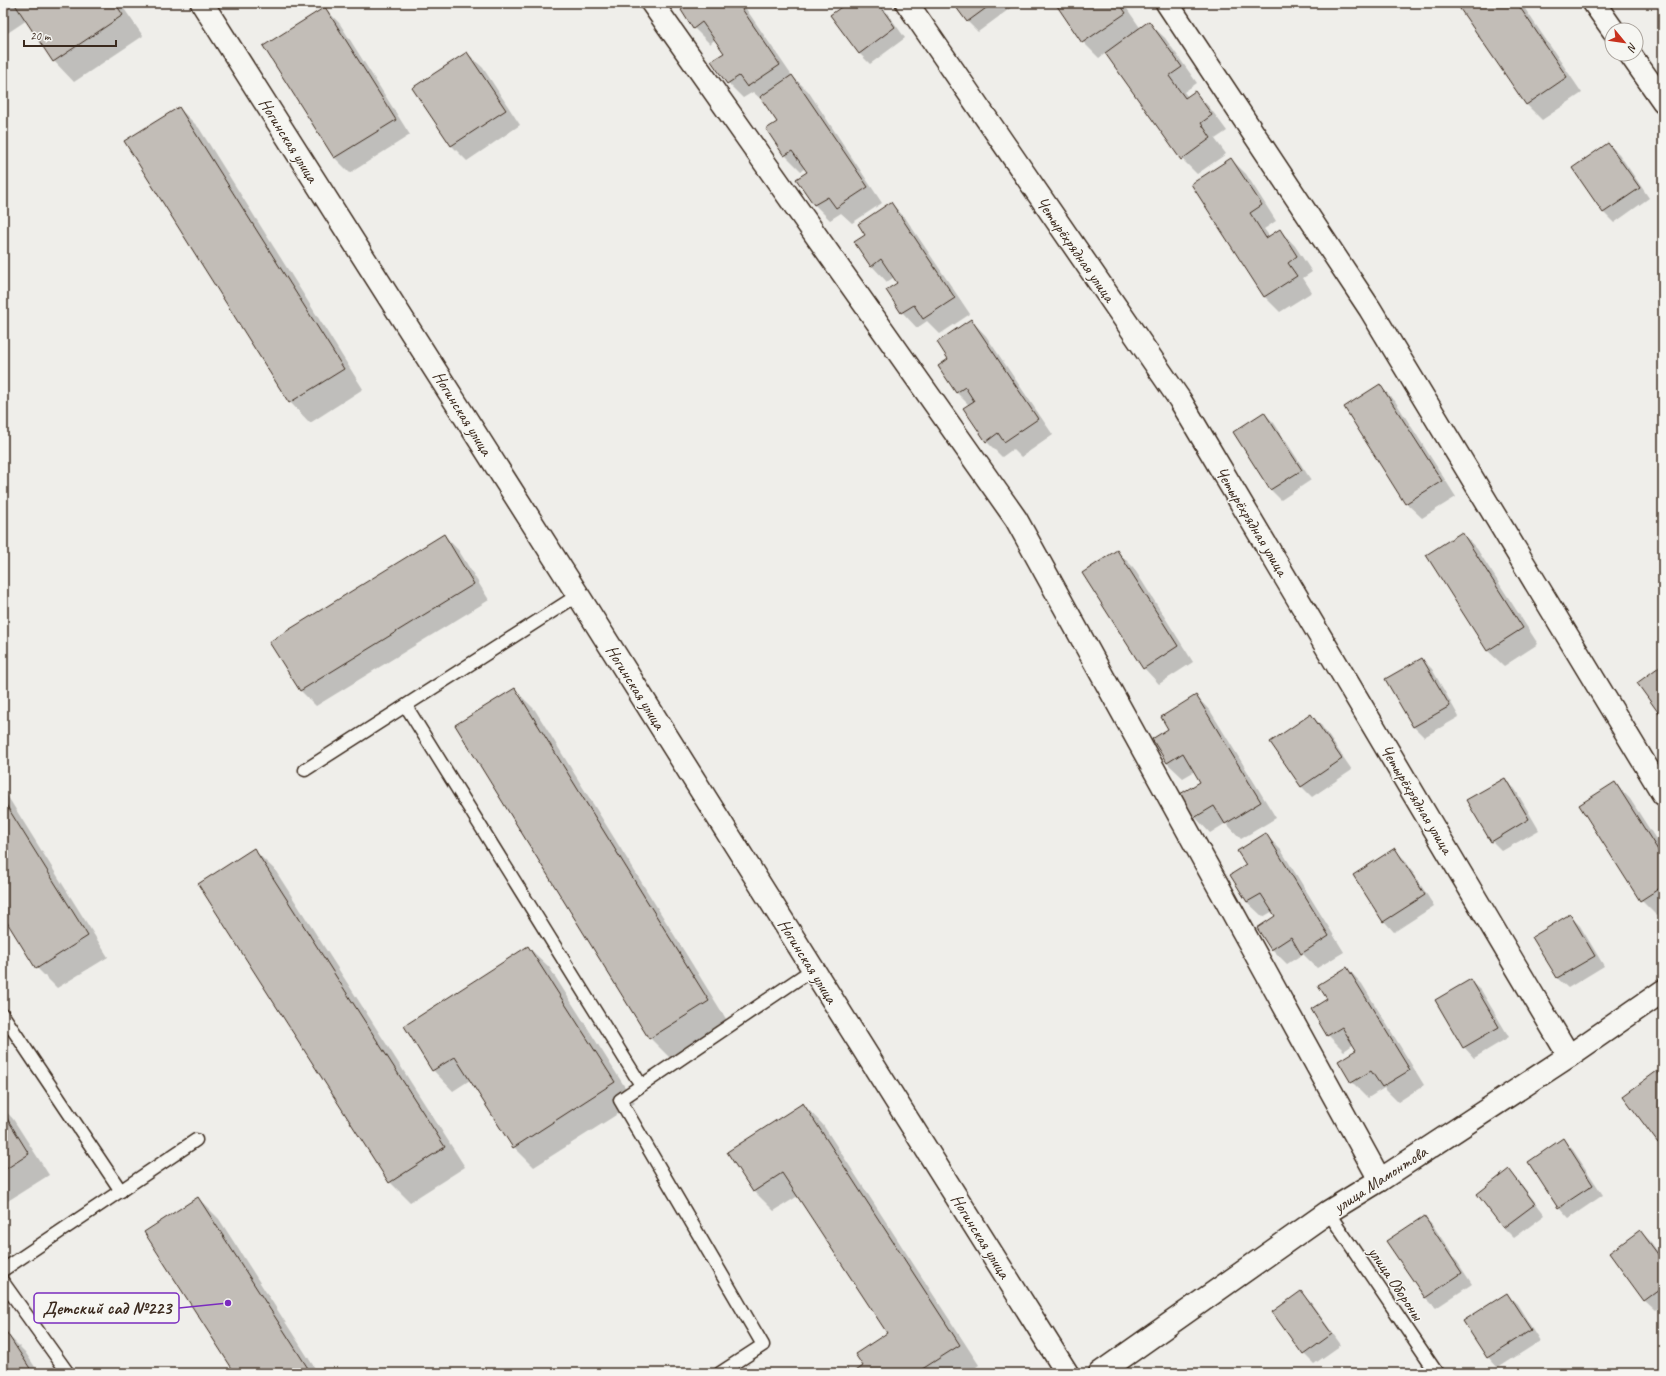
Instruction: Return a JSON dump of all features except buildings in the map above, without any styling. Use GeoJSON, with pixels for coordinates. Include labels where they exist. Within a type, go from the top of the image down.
{"type":"FeatureCollection","features":[{"type":"Feature","properties":{"kind":"street"},"geometry":{"type":"LineString","coordinates":[[652,3],[1016,519],[1380,1180]]}},
{"type":"Feature","properties":{"kind":"street","name":"Четырёхрядная улица"},"geometry":{"type":"LineString","coordinates":[[907,3],[1180,400],[1569,1056]]}},
{"type":"Feature","properties":{"kind":"street"},"geometry":{"type":"LineString","coordinates":[[1167,3],[1370,309],[1663,794]]}},
{"type":"Feature","properties":{"kind":"street"},"geometry":{"type":"LineString","coordinates":[[1594,3],[1607,22]]}},
{"type":"Feature","properties":{"kind":"street","name":"Ногинская улица"},"geometry":{"type":"LineString","coordinates":[[208,5],[1067,1373]]}},
{"type":"Feature","properties":{"kind":"street"},"geometry":{"type":"LineString","coordinates":[[1636,62],[1663,101]]}},
{"type":"Feature","properties":{"kind":"street","name":"улица Мамонтова"},"geometry":{"type":"LineString","coordinates":[[1100,1373],[1328,1212],[1380,1180],[1569,1056],[1663,991]]}},
{"type":"Feature","properties":{"kind":"lane"},"geometry":{"type":"LineString","coordinates":[[306,770],[578,595]]}},
{"type":"Feature","properties":{"kind":"lane"},"geometry":{"type":"LineString","coordinates":[[406,706],[641,1085]]}},
{"type":"Feature","properties":{"kind":"lane"},"geometry":{"type":"LineString","coordinates":[[720,1373],[763,1345],[620,1100],[813,969]]}},
{"type":"Feature","properties":{"kind":"lane"},"geometry":{"type":"LineString","coordinates":[[3,1016],[8,1033],[121,1191]]}},
{"type":"Feature","properties":{"kind":"lane"},"geometry":{"type":"LineString","coordinates":[[3,1270],[196,1140]]}},
{"type":"Feature","properties":{"kind":"lane","name":"улица Обороны"},"geometry":{"type":"LineString","coordinates":[[1328,1212],[1437,1373]]}},
{"type":"Feature","properties":{"kind":"lane"},"geometry":{"type":"LineString","coordinates":[[3,1282],[68,1373]]}},
{"type":"Feature","properties":{"kind":"place","name":"Детский сад №223"},"geometry":{"type":"Point","coordinates":[228,1303]}}]}
